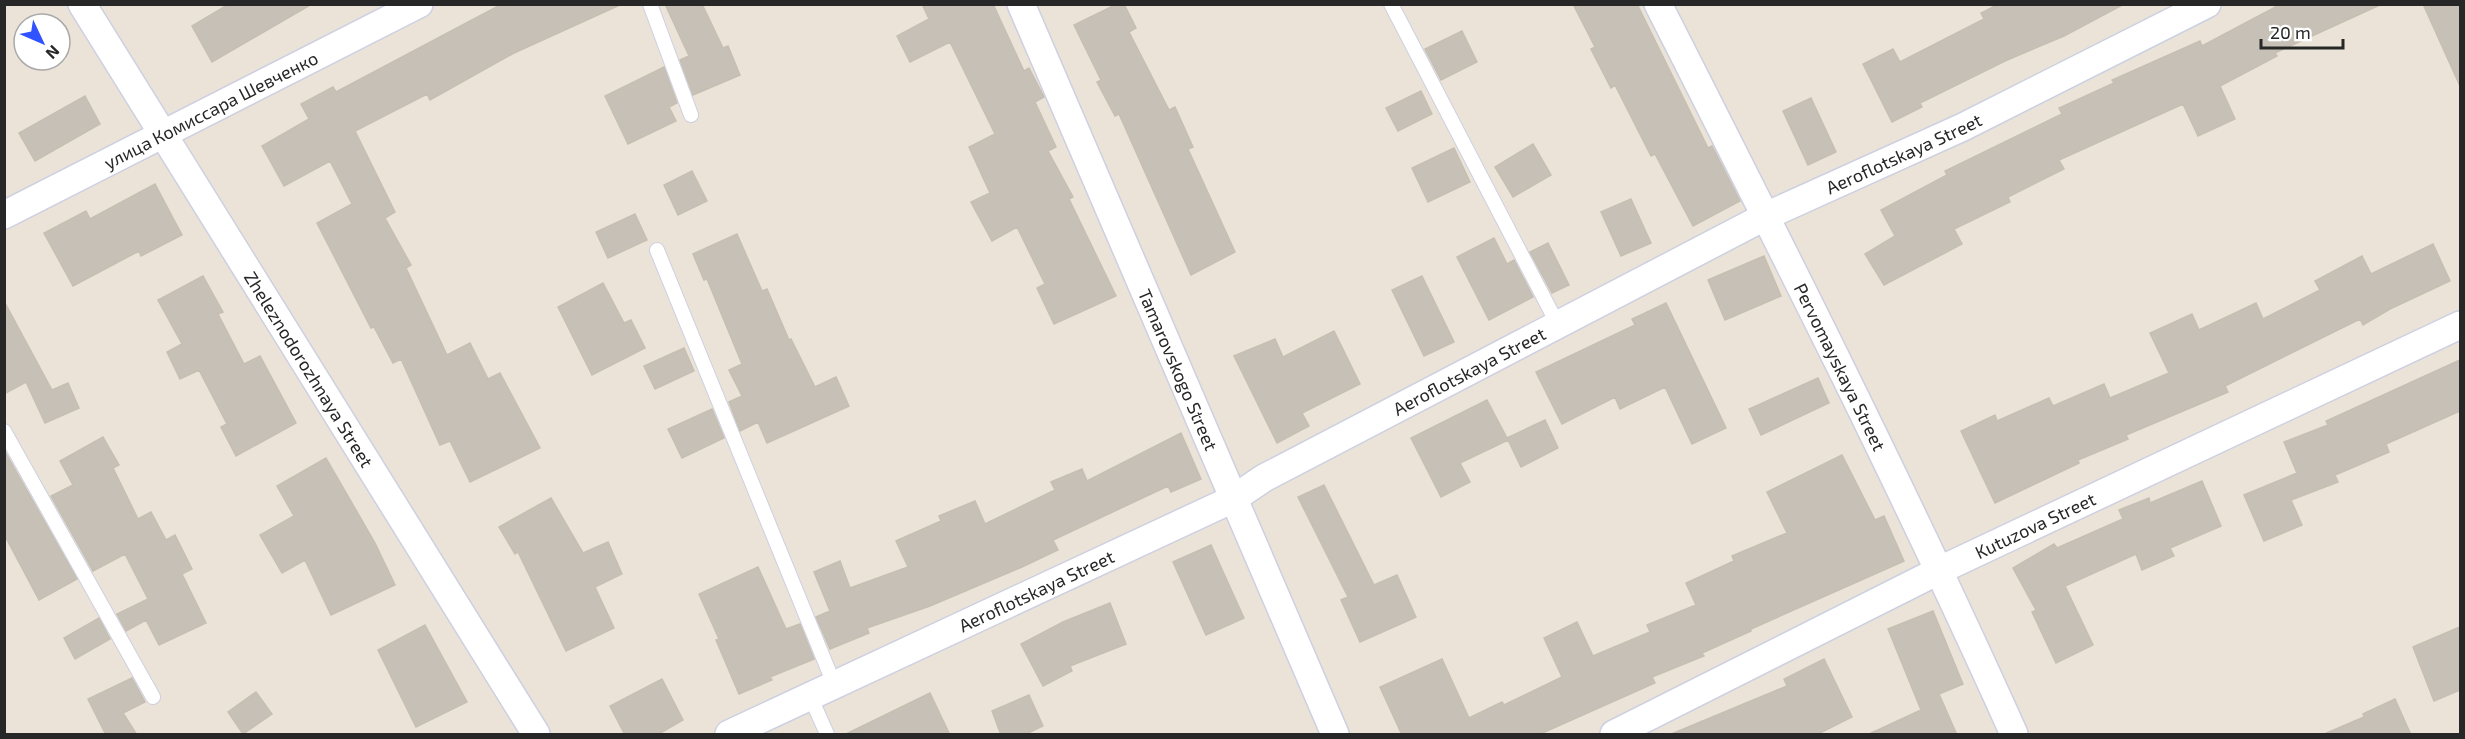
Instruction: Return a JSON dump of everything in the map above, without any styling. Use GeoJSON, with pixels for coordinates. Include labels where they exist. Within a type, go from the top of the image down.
{"type":"FeatureCollection","features":[{"type":"Feature","properties":{"kind":"street","name":"Zheleznodorozhnaya Street"},"geometry":{"type":"LineString","coordinates":[[82,4],[536,735]]}},
{"type":"Feature","properties":{"kind":"street","name":"улица Комиссара Шевченко"},"geometry":{"type":"LineString","coordinates":[[4,215],[419,4]]}},
{"type":"Feature","properties":{"kind":"street","name":"Tamarovskogo Street"},"geometry":{"type":"LineString","coordinates":[[1021,4],[1335,735]]}},
{"type":"Feature","properties":{"kind":"street","name":"Pervomayskaya Street"},"geometry":{"type":"LineString","coordinates":[[1658,4],[1766,216],[1940,570],[2014,735]]}},
{"type":"Feature","properties":{"kind":"street","name":"Aeroflotskaya Street"},"geometry":{"type":"LineString","coordinates":[[729,735],[1233,499],[1264,478],[1766,216],[1962,127],[2207,4]]}},
{"type":"Feature","properties":{"kind":"street","name":"Kutuzova Street"},"geometry":{"type":"LineString","coordinates":[[1614,735],[1940,570],[2460,326]]}},
{"type":"Feature","properties":{"kind":"lane"},"geometry":{"type":"LineString","coordinates":[[650,4],[691,115]]}},
{"type":"Feature","properties":{"kind":"lane"},"geometry":{"type":"LineString","coordinates":[[1391,4],[1557,325]]}},
{"type":"Feature","properties":{"kind":"lane"},"geometry":{"type":"LineString","coordinates":[[657,250],[834,684]]}},
{"type":"Feature","properties":{"kind":"lane"},"geometry":{"type":"LineString","coordinates":[[4,431],[153,697]]}},
{"type":"Feature","properties":{"kind":"lane"},"geometry":{"type":"LineString","coordinates":[[810,696],[827,735]]}},
{"type":"Feature","properties":{"kind":"building"},"geometry":{"type":"Polygon","coordinates":[[[229,4],[312,4],[212,62],[192,26],[229,4]]]}},
{"type":"Feature","properties":{"kind":"building"},"geometry":{"type":"Polygon","coordinates":[[[502,4],[622,4],[514,53],[430,100],[427,94],[355,131],[395,212],[385,218],[411,265],[406,268],[447,355],[470,343],[488,379],[500,373],[540,448],[470,482],[450,441],[440,445],[401,359],[393,363],[374,327],[371,328],[317,223],[352,204],[330,161],[284,186],[262,146],[309,119],[301,104],[333,87],[336,92],[502,4]]]}},
{"type":"Feature","properties":{"kind":"building"},"geometry":{"type":"Polygon","coordinates":[[[665,4],[702,4],[723,48],[728,46],[740,75],[693,95],[680,60],[689,56],[665,4]]]}},
{"type":"Feature","properties":{"kind":"building"},"geometry":{"type":"Polygon","coordinates":[[[922,4],[993,4],[1024,71],[1029,68],[1044,97],[1035,102],[1056,147],[1048,151],[1073,197],[1069,199],[1116,296],[1054,324],[1037,288],[1045,284],[1017,227],[992,241],[971,202],[990,193],[969,147],[995,134],[950,42],[910,62],[897,36],[929,19],[922,4]]]}},
{"type":"Feature","properties":{"kind":"building"},"geometry":{"type":"Polygon","coordinates":[[[1117,4],[1124,4],[1136,28],[1129,32],[1169,110],[1175,107],[1193,147],[1188,149],[1235,252],[1191,275],[1119,114],[1115,116],[1097,82],[1101,80],[1074,25],[1117,4]]]}},
{"type":"Feature","properties":{"kind":"building"},"geometry":{"type":"Polygon","coordinates":[[[1573,4],[1637,4],[1708,148],[1712,146],[1740,201],[1693,226],[1655,154],[1651,156],[1615,85],[1611,88],[1591,49],[1595,47],[1573,4]]]}},
{"type":"Feature","properties":{"kind":"building"},"geometry":{"type":"Polygon","coordinates":[[[1999,4],[2124,4],[2064,36],[2005,61],[1920,103],[1922,107],[1892,122],[1863,64],[1893,49],[1900,62],[1984,19],[1981,13],[1999,4]]]}},
{"type":"Feature","properties":{"kind":"building"},"geometry":{"type":"Polygon","coordinates":[[[2281,4],[2382,4],[2275,53],[2277,56],[2220,86],[2235,119],[2198,136],[2183,104],[2059,160],[2064,169],[2008,197],[2010,202],[1954,229],[1962,244],[1884,285],[1865,254],[1895,236],[1881,210],[1947,175],[1945,171],[2062,114],[2059,108],[2114,83],[2112,80],[2200,41],[2202,46],[2281,4]]]}},
{"type":"Feature","properties":{"kind":"building"},"geometry":{"type":"Polygon","coordinates":[[[2423,4],[2460,4],[2460,86],[2423,4]]]}},
{"type":"Feature","properties":{"kind":"building"},"geometry":{"type":"Polygon","coordinates":[[[1462,31],[1477,62],[1441,80],[1425,49],[1462,31]]]}},
{"type":"Feature","properties":{"kind":"building"},"geometry":{"type":"Polygon","coordinates":[[[664,67],[677,103],[669,107],[676,121],[628,144],[605,96],[664,67]]]}},
{"type":"Feature","properties":{"kind":"building"},"geometry":{"type":"Polygon","coordinates":[[[1421,91],[1432,114],[1398,131],[1386,108],[1421,91]]]}},
{"type":"Feature","properties":{"kind":"building"},"geometry":{"type":"Polygon","coordinates":[[[85,96],[100,124],[35,161],[19,133],[85,96]]]}},
{"type":"Feature","properties":{"kind":"building"},"geometry":{"type":"Polygon","coordinates":[[[1811,98],[1836,152],[1808,165],[1783,111],[1811,98]]]}},
{"type":"Feature","properties":{"kind":"building"},"geometry":{"type":"Polygon","coordinates":[[[1533,144],[1551,175],[1513,197],[1495,167],[1533,144]]]}},
{"type":"Feature","properties":{"kind":"building"},"geometry":{"type":"Polygon","coordinates":[[[1454,148],[1470,182],[1428,202],[1412,168],[1454,148]]]}},
{"type":"Feature","properties":{"kind":"building"},"geometry":{"type":"Polygon","coordinates":[[[692,171],[707,201],[678,215],[664,185],[692,171]]]}},
{"type":"Feature","properties":{"kind":"building"},"geometry":{"type":"Polygon","coordinates":[[[155,184],[182,235],[141,256],[139,251],[73,286],[44,233],[86,211],[90,219],[155,184]]]}},
{"type":"Feature","properties":{"kind":"building"},"geometry":{"type":"Polygon","coordinates":[[[1631,199],[1651,243],[1621,256],[1601,212],[1631,199]]]}},
{"type":"Feature","properties":{"kind":"building"},"geometry":{"type":"Polygon","coordinates":[[[635,214],[647,240],[608,258],[596,232],[635,214]]]}},
{"type":"Feature","properties":{"kind":"building"},"geometry":{"type":"Polygon","coordinates":[[[737,234],[762,291],[767,289],[789,340],[791,339],[815,387],[836,377],[849,406],[767,443],[758,422],[740,431],[729,402],[742,396],[729,370],[742,364],[707,279],[704,280],[693,254],[737,234]]]}},
{"type":"Feature","properties":{"kind":"building"},"geometry":{"type":"Polygon","coordinates":[[[1494,238],[1507,264],[1514,260],[1533,297],[1489,320],[1457,257],[1494,238]]]}},
{"type":"Feature","properties":{"kind":"building"},"geometry":{"type":"Polygon","coordinates":[[[1548,243],[1569,285],[1552,293],[1530,252],[1548,243]]]}},
{"type":"Feature","properties":{"kind":"building"},"geometry":{"type":"Polygon","coordinates":[[[2433,244],[2450,281],[2390,309],[2363,325],[2360,319],[2225,386],[2228,392],[2126,435],[2128,439],[2078,460],[2079,463],[1995,503],[1961,431],[1995,415],[1997,421],[2049,398],[2053,406],[2104,384],[2110,398],[2169,373],[2150,333],[2192,314],[2199,330],[2256,303],[2263,319],[2320,290],[2315,281],[2362,256],[2371,274],[2433,244]]]}},
{"type":"Feature","properties":{"kind":"building"},"geometry":{"type":"Polygon","coordinates":[[[1764,256],[1781,296],[1725,320],[1708,280],[1764,256]]]}},
{"type":"Feature","properties":{"kind":"building"},"geometry":{"type":"Polygon","coordinates":[[[203,276],[223,312],[218,314],[244,364],[260,356],[296,423],[236,456],[221,427],[227,424],[199,370],[180,379],[167,352],[182,344],[158,300],[203,276]]]}},
{"type":"Feature","properties":{"kind":"building"},"geometry":{"type":"Polygon","coordinates":[[[1422,276],[1454,342],[1424,356],[1392,290],[1422,276]]]}},
{"type":"Feature","properties":{"kind":"building"},"geometry":{"type":"Polygon","coordinates":[[[603,283],[624,323],[631,320],[645,348],[592,375],[558,307],[603,283]]]}},
{"type":"Feature","properties":{"kind":"building"},"geometry":{"type":"Polygon","coordinates":[[[4,301],[52,390],[68,383],[79,408],[45,423],[26,382],[4,394],[4,301]]]}},
{"type":"Feature","properties":{"kind":"building"},"geometry":{"type":"Polygon","coordinates":[[[1666,303],[1726,428],[1692,444],[1665,387],[1620,409],[1615,397],[1562,424],[1536,372],[1635,325],[1632,319],[1666,303]]]}},
{"type":"Feature","properties":{"kind":"building"},"geometry":{"type":"Polygon","coordinates":[[[1334,331],[1360,384],[1302,413],[1309,426],[1277,443],[1234,356],[1275,339],[1283,357],[1334,331]]]}},
{"type":"Feature","properties":{"kind":"building"},"geometry":{"type":"Polygon","coordinates":[[[684,348],[694,371],[655,389],[644,366],[684,348]]]}},
{"type":"Feature","properties":{"kind":"building"},"geometry":{"type":"Polygon","coordinates":[[[2460,360],[2460,411],[2386,444],[2389,452],[2335,475],[2338,482],[2291,500],[2302,525],[2264,541],[2244,495],[2297,473],[2284,442],[2328,425],[2326,421],[2460,360]]]}},
{"type":"Feature","properties":{"kind":"building"},"geometry":{"type":"Polygon","coordinates":[[[1818,378],[1829,403],[1761,435],[1749,409],[1818,378]]]}},
{"type":"Feature","properties":{"kind":"building"},"geometry":{"type":"Polygon","coordinates":[[[1487,400],[1507,438],[1545,420],[1558,448],[1521,467],[1508,440],[1460,463],[1470,482],[1441,497],[1411,438],[1487,400]]]}},
{"type":"Feature","properties":{"kind":"building"},"geometry":{"type":"Polygon","coordinates":[[[712,409],[724,438],[682,458],[668,429],[712,409]]]}},
{"type":"Feature","properties":{"kind":"building"},"geometry":{"type":"Polygon","coordinates":[[[1181,433],[1201,479],[1171,492],[1168,486],[1053,540],[1058,550],[930,606],[867,628],[869,633],[830,649],[816,617],[830,611],[814,572],[840,561],[850,588],[908,567],[896,541],[941,521],[939,516],[975,501],[985,524],[1055,490],[1051,482],[1082,469],[1087,481],[1181,433]]]}},
{"type":"Feature","properties":{"kind":"building"},"geometry":{"type":"Polygon","coordinates":[[[103,437],[119,465],[113,468],[138,519],[151,512],[166,540],[175,535],[192,569],[182,574],[206,623],[159,645],[146,620],[126,631],[117,614],[148,599],[125,554],[93,571],[51,496],[73,485],[60,461],[103,437]]]}},
{"type":"Feature","properties":{"kind":"building"},"geometry":{"type":"Polygon","coordinates":[[[4,450],[77,579],[39,600],[4,534],[4,450]]]}},
{"type":"Feature","properties":{"kind":"building"},"geometry":{"type":"Polygon","coordinates":[[[1842,455],[1875,520],[1884,516],[1904,561],[1751,629],[1702,653],[1704,656],[1652,677],[1655,683],[1538,735],[1402,735],[1380,687],[1442,659],[1469,718],[1502,702],[1504,705],[1562,677],[1544,638],[1577,622],[1593,656],[1650,632],[1647,625],[1696,605],[1686,583],[1734,561],[1732,556],[1787,533],[1767,492],[1842,455]]]}},
{"type":"Feature","properties":{"kind":"building"},"geometry":{"type":"Polygon","coordinates":[[[326,458],[375,543],[395,585],[331,615],[305,560],[282,573],[260,535],[294,516],[277,486],[326,458]]]}},
{"type":"Feature","properties":{"kind":"building"},"geometry":{"type":"Polygon","coordinates":[[[2202,481],[2221,526],[2170,548],[2174,556],[2142,570],[2136,554],[2065,586],[2093,645],[2056,663],[2032,612],[2036,610],[2013,568],[2054,544],[2057,548],[2123,519],[2119,510],[2149,498],[2150,503],[2202,481]]]}},
{"type":"Feature","properties":{"kind":"building"},"geometry":{"type":"Polygon","coordinates":[[[1324,485],[1374,585],[1397,575],[1416,617],[1360,642],[1341,600],[1348,597],[1298,497],[1324,485]]]}},
{"type":"Feature","properties":{"kind":"building"},"geometry":{"type":"Polygon","coordinates":[[[551,498],[583,553],[608,542],[622,574],[595,587],[614,628],[566,651],[518,552],[515,554],[499,527],[551,498]]]}},
{"type":"Feature","properties":{"kind":"building"},"geometry":{"type":"Polygon","coordinates":[[[1211,545],[1244,618],[1206,635],[1173,562],[1211,545]]]}},
{"type":"Feature","properties":{"kind":"building"},"geometry":{"type":"Polygon","coordinates":[[[758,567],[786,629],[800,624],[814,659],[770,677],[772,680],[739,694],[716,640],[719,639],[699,594],[758,567]]]}},
{"type":"Feature","properties":{"kind":"building"},"geometry":{"type":"Polygon","coordinates":[[[1110,603],[1126,644],[1070,666],[1072,671],[1043,686],[1021,644],[1063,622],[1110,603]]]}},
{"type":"Feature","properties":{"kind":"building"},"geometry":{"type":"Polygon","coordinates":[[[1933,611],[1963,684],[1939,694],[1957,735],[1867,735],[1921,710],[1888,629],[1933,611]]]}},
{"type":"Feature","properties":{"kind":"building"},"geometry":{"type":"Polygon","coordinates":[[[99,618],[110,639],[75,659],[64,638],[99,618]]]}},
{"type":"Feature","properties":{"kind":"building"},"geometry":{"type":"Polygon","coordinates":[[[425,625],[467,702],[416,727],[378,650],[425,625]]]}},
{"type":"Feature","properties":{"kind":"building"},"geometry":{"type":"Polygon","coordinates":[[[2460,627],[2460,690],[2434,701],[2413,647],[2460,627]]]}},
{"type":"Feature","properties":{"kind":"building"},"geometry":{"type":"Polygon","coordinates":[[[1824,659],[1852,717],[1816,735],[1669,735],[1787,686],[1784,679],[1824,659]]]}},
{"type":"Feature","properties":{"kind":"building"},"geometry":{"type":"Polygon","coordinates":[[[132,678],[145,702],[123,713],[137,735],[106,735],[88,699],[132,678]]]}},
{"type":"Feature","properties":{"kind":"building"},"geometry":{"type":"Polygon","coordinates":[[[662,679],[683,720],[657,735],[625,735],[610,706],[662,679]]]}},
{"type":"Feature","properties":{"kind":"building"},"geometry":{"type":"Polygon","coordinates":[[[256,692],[272,714],[243,734],[228,712],[256,692]]]}},
{"type":"Feature","properties":{"kind":"building"},"geometry":{"type":"Polygon","coordinates":[[[930,693],[950,735],[844,735],[930,693]]]}},
{"type":"Feature","properties":{"kind":"building"},"geometry":{"type":"Polygon","coordinates":[[[1029,695],[1043,726],[1024,735],[1001,735],[992,711],[1029,695]]]}},
{"type":"Feature","properties":{"kind":"building"},"geometry":{"type":"Polygon","coordinates":[[[2395,699],[2411,735],[2322,735],[2364,717],[2363,714],[2395,699]]]}}]}
